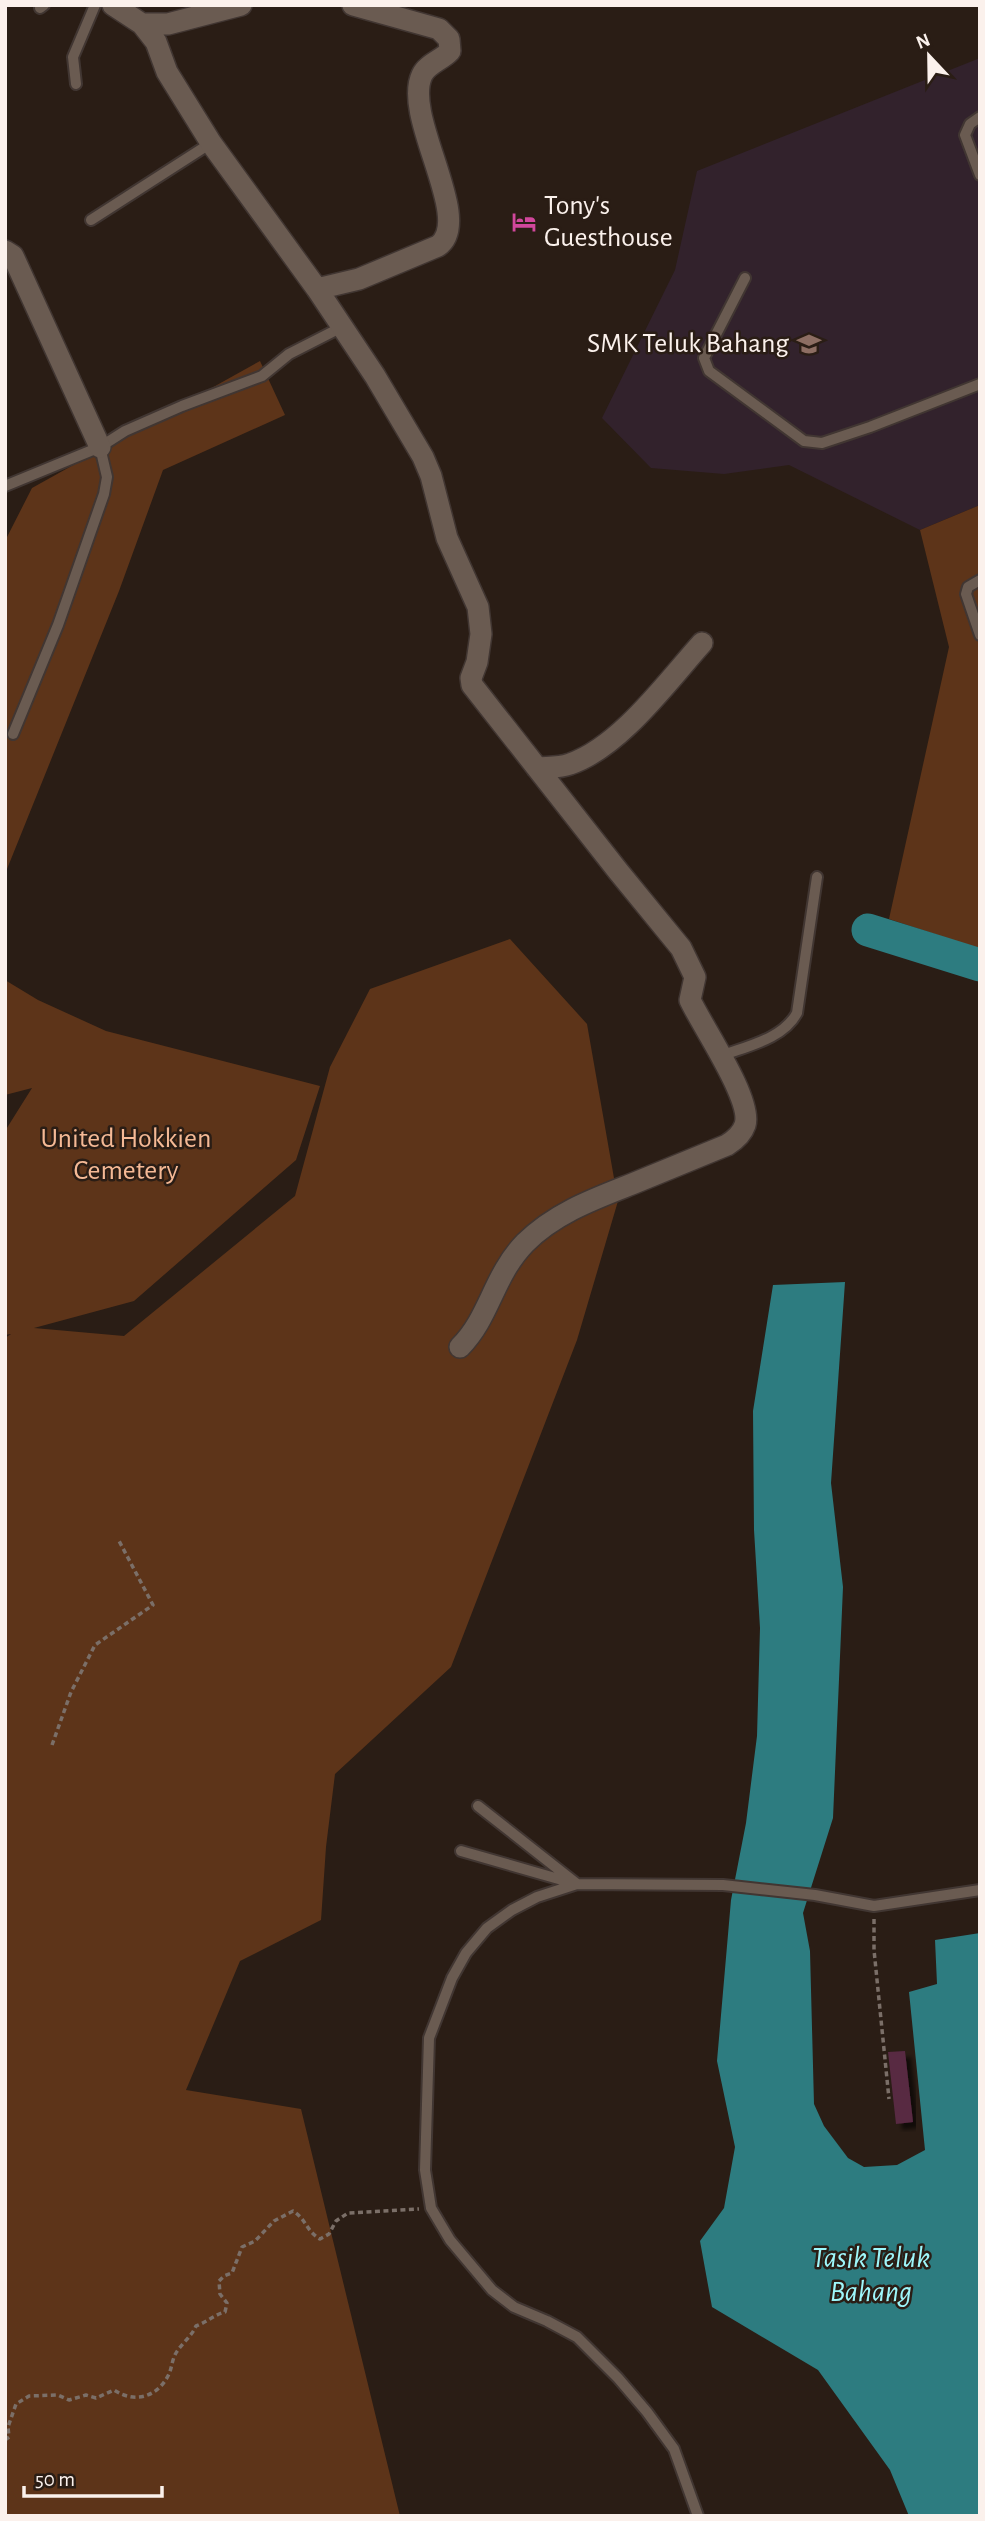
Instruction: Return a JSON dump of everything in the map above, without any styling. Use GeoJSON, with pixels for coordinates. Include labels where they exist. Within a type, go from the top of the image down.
{"type":"FeatureCollection","features":[{"type":"Feature","properties":{"kind":"street"},"geometry":{"type":"LineString","coordinates":[[114,5],[142,24],[156,42],[167,72],[211,143],[317,289],[375,376],[423,457],[431,476],[447,538],[474,593],[480,618],[481,634],[477,662],[471,678],[472,685],[681,948],[695,977],[691,1000],[721,1056],[746,1112],[746,1124],[735,1139],[580,1205],[547,1224],[525,1243],[502,1272],[477,1328],[460,1347]]}},
{"type":"Feature","properties":{"kind":"street"},"geometry":{"type":"LineString","coordinates":[[142,24],[168,24],[241,5]]}},
{"type":"Feature","properties":{"kind":"street"},"geometry":{"type":"LineString","coordinates":[[317,289],[359,279],[438,246],[444,240],[448,220],[444,190],[421,120],[418,95],[422,74],[450,51],[449,39],[439,29],[353,5]]}},
{"type":"Feature","properties":{"kind":"street"},"geometry":{"type":"LineString","coordinates":[[5,251],[13,256],[100,447]]}},
{"type":"Feature","properties":{"kind":"street"},"geometry":{"type":"LineString","coordinates":[[537,768],[568,765],[595,753],[619,734],[702,642]]}},
{"type":"Feature","properties":{"kind":"lane"},"geometry":{"type":"LineString","coordinates":[[76,84],[74,57],[95,5]]}},
{"type":"Feature","properties":{"kind":"lane"},"geometry":{"type":"LineString","coordinates":[[980,117],[970,124],[965,135],[980,175]]}},
{"type":"Feature","properties":{"kind":"lane"},"geometry":{"type":"LineString","coordinates":[[91,220],[211,143]]}},
{"type":"Feature","properties":{"kind":"lane"},"geometry":{"type":"LineString","coordinates":[[745,278],[704,363],[709,370],[804,441],[822,443],[980,384]]}},
{"type":"Feature","properties":{"kind":"lane"},"geometry":{"type":"LineString","coordinates":[[5,486],[100,447],[124,431],[266,374],[289,354],[342,327]]}},
{"type":"Feature","properties":{"kind":"lane"},"geometry":{"type":"LineString","coordinates":[[13,734],[58,625],[104,494],[107,477],[100,447]]}},
{"type":"Feature","properties":{"kind":"lane"},"geometry":{"type":"LineString","coordinates":[[980,580],[968,587],[966,594],[980,635]]}},
{"type":"Feature","properties":{"kind":"lane"},"geometry":{"type":"LineString","coordinates":[[721,1056],[772,1036],[793,1020],[797,1013],[817,877]]}},
{"type":"Feature","properties":{"kind":"lane"},"geometry":{"type":"LineString","coordinates":[[478,1807],[577,1884]]}},
{"type":"Feature","properties":{"kind":"lane"},"geometry":{"type":"LineString","coordinates":[[461,1851],[577,1884],[723,1885],[815,1895],[874,1906],[980,1890]]}},
{"type":"Feature","properties":{"kind":"lane"},"geometry":{"type":"LineString","coordinates":[[577,1884],[537,1896],[487,1928],[466,1953],[452,1978],[429,2038],[425,2170],[431,2208],[450,2240],[492,2290],[514,2307],[577,2337],[648,2412],[674,2449],[698,2516]]}},
{"type":"Feature","properties":{"kind":"path"},"geometry":{"type":"LineString","coordinates":[[52,1745],[71,1692],[94,1645],[153,1605],[118,1539]]}},
{"type":"Feature","properties":{"kind":"path"},"geometry":{"type":"LineString","coordinates":[[874,1906],[874,1950],[889,2099]]}},
{"type":"Feature","properties":{"kind":"path"},"geometry":{"type":"LineString","coordinates":[[5,2440],[9,2437],[8,2427],[16,2404],[29,2396],[58,2395],[69,2400],[86,2395],[96,2398],[114,2390],[125,2397],[141,2398],[159,2388],[170,2371],[172,2360],[196,2326],[208,2322],[216,2314],[225,2312],[227,2303],[220,2294],[219,2281],[232,2273],[242,2247],[256,2241],[274,2221],[293,2211],[304,2219],[309,2232],[320,2239],[329,2234],[337,2221],[348,2213],[431,2208]]}},
{"type":"Feature","properties":{"kind":"shaded area","name":"SMK Teluk Bahang"},"geometry":{"type":"Polygon","coordinates":[[[980,58],[980,505],[920,530],[789,465],[724,474],[651,468],[602,418],[675,270],[697,171],[980,58]]]}},
{"type":"Feature","properties":{"kind":"green space"},"geometry":{"type":"Polygon","coordinates":[[[260,361],[285,415],[163,470],[119,591],[5,874],[5,541],[32,488],[260,361]]]}},
{"type":"Feature","properties":{"kind":"green space"},"geometry":{"type":"Polygon","coordinates":[[[980,505],[980,949],[889,919],[949,647],[920,530],[980,505]]]}},
{"type":"Feature","properties":{"kind":"green space","name":"United Hokkien Cemetery"},"geometry":{"type":"Polygon","coordinates":[[[510,939],[587,1024],[618,1201],[577,1340],[451,1667],[335,1774],[321,1920],[240,1961],[186,2090],[301,2109],[400,2516],[5,2516],[5,1338],[11,1334],[5,1335],[5,1131],[32,1088],[5,1095],[5,980],[38,1000],[106,1031],[320,1086],[296,1160],[134,1301],[34,1328],[124,1336],[295,1196],[330,1067],[370,989],[510,939]]]}},
{"type":"Feature","properties":{"kind":"water","name":"Tasik Teluk Bahang"},"geometry":{"type":"Polygon","coordinates":[[[845,1282],[831,1483],[843,1587],[833,1818],[803,1913],[810,1951],[814,2104],[824,2126],[848,2158],[864,2167],[897,2165],[925,2150],[909,1992],[937,1984],[935,1940],[980,1933],[980,2516],[909,2516],[890,2470],[818,2370],[712,2307],[700,2241],[724,2208],[735,2147],[717,2061],[731,1900],[746,1823],[757,1736],[760,1628],[754,1530],[753,1411],[773,1285],[845,1282]]]}},
{"type":"Feature","properties":{"kind":"building"},"geometry":{"type":"Polygon","coordinates":[[[905,2051],[913,2122],[896,2124],[888,2052],[905,2051]]]}},
{"type":"Feature","properties":{"kind":"waterway"},"geometry":{"type":"LineString","coordinates":[[868,930],[980,965]]}},
{"type":"Feature","properties":{"kind":"place","name":"Tony's Guesthouse"},"geometry":{"type":"Point","coordinates":[524,222]}},
{"type":"Feature","properties":{"kind":"place","name":"SMK Teluk Bahang"},"geometry":{"type":"Point","coordinates":[809,344]}}]}
